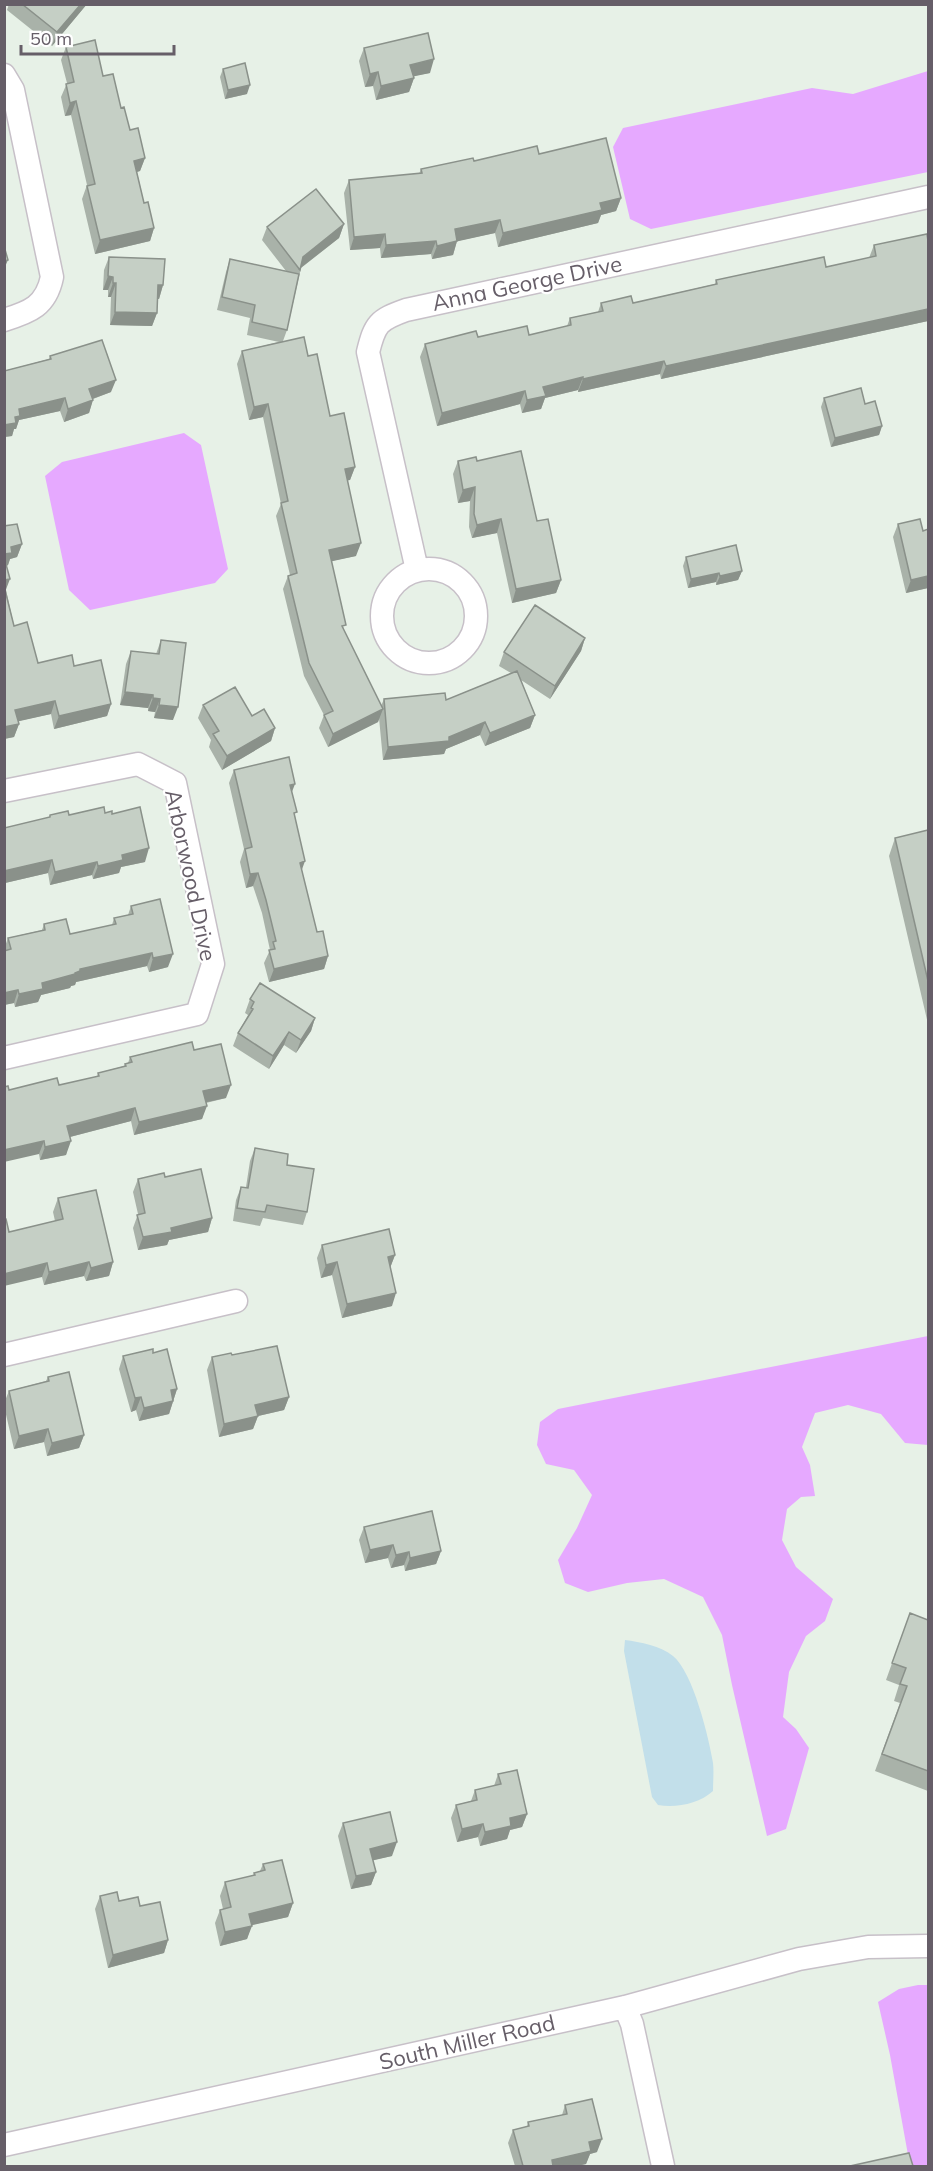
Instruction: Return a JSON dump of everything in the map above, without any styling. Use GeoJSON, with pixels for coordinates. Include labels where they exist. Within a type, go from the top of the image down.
{"type":"FeatureCollection","features":[{"type":"Feature","properties":{"kind":"street"},"geometry":{"type":"LineString","coordinates":[[4,75],[13,90],[52,278],[50,290],[44,299],[27,313],[4,320]]}},
{"type":"Feature","properties":{"kind":"street","name":"Anna George Drive"},"geometry":{"type":"LineString","coordinates":[[417,570],[368,352],[373,329],[388,316],[417,307],[928,197]]}},
{"type":"Feature","properties":{"kind":"street"},"geometry":{"type":"LineString","coordinates":[[429,569],[452,575],[465,587],[474,602],[475,626],[471,637],[455,655],[444,660],[433,662],[410,658],[400,653],[386,634],[383,612],[390,590],[397,581],[417,570],[429,569]]}},
{"type":"Feature","properties":{"kind":"street","name":"Arborwood Drive"},"geometry":{"type":"LineString","coordinates":[[4,791],[138,764],[175,783],[213,964],[197,1014],[4,1058]]}},
{"type":"Feature","properties":{"kind":"street"},"geometry":{"type":"LineString","coordinates":[[4,1355],[236,1301]]}},
{"type":"Feature","properties":{"kind":"street","name":"South Miller Road"},"geometry":{"type":"LineString","coordinates":[[4,2145],[625,2007],[799,1959],[868,1947],[928,1946]]}},
{"type":"Feature","properties":{"kind":"street"},"geometry":{"type":"LineString","coordinates":[[625,2007],[632,2024],[663,2166]]}},
{"type":"Feature","properties":{"kind":"shaded area"},"geometry":{"type":"Polygon","coordinates":[[[928,71],[928,172],[651,229],[630,219],[613,147],[623,128],[812,88],[853,94],[928,71]]]}},
{"type":"Feature","properties":{"kind":"shaded area"},"geometry":{"type":"Polygon","coordinates":[[[184,433],[201,445],[228,569],[215,583],[90,610],[69,590],[45,476],[62,462],[184,433]]]}},
{"type":"Feature","properties":{"kind":"shaded area"},"geometry":{"type":"Polygon","coordinates":[[[928,1336],[928,1445],[905,1443],[881,1414],[848,1405],[815,1413],[802,1447],[810,1465],[815,1496],[801,1497],[787,1509],[782,1540],[796,1567],[833,1599],[825,1621],[806,1636],[789,1672],[783,1717],[796,1729],[809,1748],[786,1829],[767,1836],[722,1635],[703,1597],[664,1579],[627,1583],[588,1592],[565,1583],[558,1560],[577,1528],[592,1495],[574,1470],[546,1464],[537,1445],[540,1422],[558,1409],[928,1336]]]}},
{"type":"Feature","properties":{"kind":"shaded area"},"geometry":{"type":"Polygon","coordinates":[[[625,1640],[663,1650],[673,1656],[687,1676],[704,1722],[713,1763],[713,1791],[701,1799],[687,1804],[665,1806],[658,1805],[652,1797],[624,1651],[625,1640]]]}},
{"type":"Feature","properties":{"kind":"shaded area"},"geometry":{"type":"Polygon","coordinates":[[[928,1985],[928,2166],[910,2166],[878,2002],[899,1989],[928,1985]]]}},
{"type":"Feature","properties":{"kind":"building"},"geometry":{"type":"Polygon","coordinates":[[[22,4],[81,4],[57,32],[22,4]]]}},
{"type":"Feature","properties":{"kind":"building"},"geometry":{"type":"Polygon","coordinates":[[[428,33],[434,59],[410,65],[414,78],[381,86],[378,72],[370,74],[364,48],[428,33]]]}},
{"type":"Feature","properties":{"kind":"building"},"geometry":{"type":"Polygon","coordinates":[[[95,40],[103,76],[113,74],[121,108],[124,107],[130,130],[138,128],[145,158],[134,161],[144,203],[148,202],[154,228],[100,240],[87,186],[95,184],[76,101],[70,103],[66,84],[74,82],[66,47],[95,40]]]}},
{"type":"Feature","properties":{"kind":"building"},"geometry":{"type":"Polygon","coordinates":[[[245,63],[250,85],[228,90],[223,69],[245,63]]]}},
{"type":"Feature","properties":{"kind":"building"},"geometry":{"type":"Polygon","coordinates":[[[606,138],[621,198],[600,203],[602,210],[503,233],[500,220],[455,229],[457,241],[437,246],[436,241],[386,245],[385,234],[354,237],[349,180],[422,173],[421,169],[473,158],[474,161],[537,146],[539,154],[606,138]]]}},
{"type":"Feature","properties":{"kind":"building"},"geometry":{"type":"Polygon","coordinates":[[[316,189],[344,224],[303,257],[300,270],[267,227],[316,189]]]}},
{"type":"Feature","properties":{"kind":"building"},"geometry":{"type":"Polygon","coordinates":[[[927,234],[928,309],[666,366],[664,361],[583,379],[583,377],[543,387],[546,396],[527,400],[525,391],[442,413],[425,344],[476,331],[478,337],[527,326],[529,335],[571,325],[570,318],[603,311],[601,303],[631,296],[633,303],[717,284],[716,280],[824,257],[826,267],[876,256],[874,245],[927,234]]]}},
{"type":"Feature","properties":{"kind":"building"},"geometry":{"type":"Polygon","coordinates":[[[4,246],[8,260],[4,261],[4,246]]]}},
{"type":"Feature","properties":{"kind":"building"},"geometry":{"type":"Polygon","coordinates":[[[109,257],[165,259],[163,285],[158,285],[157,313],[115,312],[116,283],[113,283],[113,277],[108,276],[109,257]]]}},
{"type":"Feature","properties":{"kind":"building"},"geometry":{"type":"Polygon","coordinates":[[[230,259],[299,274],[287,330],[252,322],[255,305],[222,297],[230,259]]]}},
{"type":"Feature","properties":{"kind":"building"},"geometry":{"type":"Polygon","coordinates":[[[304,337],[308,356],[317,354],[330,416],[344,413],[355,467],[345,469],[361,543],[329,550],[346,625],[342,626],[383,709],[333,734],[324,715],[333,711],[309,663],[288,576],[297,573],[281,503],[288,501],[268,404],[254,407],[242,351],[304,337]]]}},
{"type":"Feature","properties":{"kind":"building"},"geometry":{"type":"Polygon","coordinates":[[[102,340],[116,380],[89,389],[93,400],[68,409],[65,398],[19,409],[20,416],[15,417],[16,423],[4,425],[4,371],[51,359],[50,356],[102,340]]]}},
{"type":"Feature","properties":{"kind":"building"},"geometry":{"type":"Polygon","coordinates":[[[861,388],[865,404],[875,401],[882,426],[835,438],[824,398],[861,388]]]}},
{"type":"Feature","properties":{"kind":"building"},"geometry":{"type":"Polygon","coordinates":[[[521,451],[537,521],[548,519],[561,580],[516,589],[501,519],[477,525],[474,514],[475,487],[463,490],[458,461],[476,457],[477,461],[521,451]]]}},
{"type":"Feature","properties":{"kind":"building"},"geometry":{"type":"Polygon","coordinates":[[[920,519],[923,531],[928,529],[928,576],[911,580],[898,524],[920,519]]]}},
{"type":"Feature","properties":{"kind":"building"},"geometry":{"type":"Polygon","coordinates":[[[17,524],[22,544],[11,547],[12,553],[4,554],[4,526],[17,524]]]}},
{"type":"Feature","properties":{"kind":"building"},"geometry":{"type":"Polygon","coordinates":[[[736,545],[742,571],[691,579],[686,557],[736,545]]]}},
{"type":"Feature","properties":{"kind":"building"},"geometry":{"type":"Polygon","coordinates":[[[4,557],[10,579],[4,580],[4,557]]]}},
{"type":"Feature","properties":{"kind":"building"},"geometry":{"type":"Polygon","coordinates":[[[4,586],[14,626],[27,622],[38,663],[72,655],[74,666],[101,660],[111,704],[59,716],[55,701],[15,710],[19,724],[4,727],[4,586]]]}},
{"type":"Feature","properties":{"kind":"building"},"geometry":{"type":"Polygon","coordinates":[[[535,605],[585,638],[555,686],[504,652],[535,605]]]}},
{"type":"Feature","properties":{"kind":"building"},"geometry":{"type":"Polygon","coordinates":[[[161,640],[186,643],[178,707],[159,705],[160,699],[153,698],[153,695],[125,692],[131,651],[159,654],[161,640]]]}},
{"type":"Feature","properties":{"kind":"building"},"geometry":{"type":"Polygon","coordinates":[[[517,671],[535,715],[490,733],[485,722],[449,737],[449,741],[388,747],[384,699],[445,693],[446,700],[517,671]]]}},
{"type":"Feature","properties":{"kind":"building"},"geometry":{"type":"Polygon","coordinates":[[[235,687],[252,716],[264,709],[275,728],[227,756],[213,734],[219,731],[203,705],[235,687]]]}},
{"type":"Feature","properties":{"kind":"building"},"geometry":{"type":"Polygon","coordinates":[[[289,757],[295,784],[290,785],[297,812],[294,813],[305,861],[300,863],[317,932],[323,931],[328,956],[274,969],[269,950],[275,949],[273,942],[276,941],[258,873],[250,874],[245,849],[252,847],[234,770],[289,757]]]}},
{"type":"Feature","properties":{"kind":"building"},"geometry":{"type":"Polygon","coordinates":[[[104,807],[105,813],[112,811],[112,814],[140,807],[149,848],[122,855],[123,860],[98,866],[97,862],[55,872],[52,860],[4,871],[4,828],[68,811],[69,815],[104,807]]]}},
{"type":"Feature","properties":{"kind":"building"},"geometry":{"type":"Polygon","coordinates":[[[928,830],[928,981],[895,838],[928,830]]]}},
{"type":"Feature","properties":{"kind":"building"},"geometry":{"type":"Polygon","coordinates":[[[160,899],[173,954],[153,958],[152,953],[80,969],[75,974],[42,983],[43,989],[19,994],[18,990],[4,993],[4,951],[11,949],[8,938],[45,930],[44,924],[66,919],[70,934],[116,924],[114,918],[133,914],[131,906],[160,899]]]}},
{"type":"Feature","properties":{"kind":"building"},"geometry":{"type":"Polygon","coordinates":[[[260,983],[315,1018],[301,1040],[289,1032],[273,1056],[238,1033],[253,1009],[251,1008],[254,1002],[250,999],[260,983]]]}},
{"type":"Feature","properties":{"kind":"building"},"geometry":{"type":"Polygon","coordinates":[[[192,1042],[194,1050],[221,1044],[231,1085],[203,1091],[207,1106],[139,1122],[135,1108],[67,1126],[71,1141],[45,1147],[44,1141],[4,1150],[4,1087],[8,1086],[9,1090],[57,1078],[59,1085],[99,1076],[98,1073],[126,1066],[125,1064],[132,1062],[130,1057],[192,1042]]]}},
{"type":"Feature","properties":{"kind":"building"},"geometry":{"type":"Polygon","coordinates":[[[255,1148],[288,1154],[287,1165],[314,1169],[307,1212],[267,1205],[265,1212],[237,1208],[241,1187],[248,1188],[255,1148]]]}},
{"type":"Feature","properties":{"kind":"building"},"geometry":{"type":"Polygon","coordinates":[[[201,1169],[212,1218],[171,1228],[172,1232],[143,1237],[137,1215],[145,1213],[138,1179],[164,1173],[165,1177],[201,1169]]]}},
{"type":"Feature","properties":{"kind":"building"},"geometry":{"type":"Polygon","coordinates":[[[96,1190],[113,1262],[91,1268],[89,1262],[49,1272],[47,1263],[4,1274],[4,1219],[6,1219],[9,1232],[63,1219],[58,1198],[96,1190]]]}},
{"type":"Feature","properties":{"kind":"building"},"geometry":{"type":"Polygon","coordinates":[[[389,1229],[395,1255],[388,1257],[396,1293],[347,1304],[337,1262],[326,1265],[322,1245],[389,1229]]]}},
{"type":"Feature","properties":{"kind":"building"},"geometry":{"type":"Polygon","coordinates":[[[277,1346],[289,1397],[255,1405],[258,1416],[224,1424],[212,1357],[277,1346]]]}},
{"type":"Feature","properties":{"kind":"building"},"geometry":{"type":"Polygon","coordinates":[[[153,1349],[153,1353],[167,1349],[177,1389],[171,1390],[173,1401],[144,1408],[141,1397],[135,1398],[123,1356],[153,1349]]]}},
{"type":"Feature","properties":{"kind":"building"},"geometry":{"type":"Polygon","coordinates":[[[69,1372],[84,1435],[52,1443],[48,1429],[19,1436],[9,1391],[49,1381],[48,1377],[69,1372]]]}},
{"type":"Feature","properties":{"kind":"building"},"geometry":{"type":"Polygon","coordinates":[[[432,1511],[441,1551],[410,1558],[409,1552],[396,1555],[393,1545],[370,1550],[364,1527],[432,1511]]]}},
{"type":"Feature","properties":{"kind":"building"},"geometry":{"type":"Polygon","coordinates":[[[910,1613],[928,1620],[928,1771],[882,1754],[907,1686],[900,1684],[906,1668],[892,1663],[910,1613]]]}},
{"type":"Feature","properties":{"kind":"building"},"geometry":{"type":"Polygon","coordinates":[[[517,1770],[527,1814],[510,1818],[511,1826],[485,1832],[483,1824],[462,1829],[456,1805],[477,1800],[475,1790],[501,1784],[498,1774],[517,1770]]]}},
{"type":"Feature","properties":{"kind":"building"},"geometry":{"type":"Polygon","coordinates":[[[390,1812],[397,1842],[370,1849],[376,1872],[356,1876],[343,1823],[390,1812]]]}},
{"type":"Feature","properties":{"kind":"building"},"geometry":{"type":"Polygon","coordinates":[[[282,1860],[293,1903],[249,1914],[252,1926],[225,1932],[220,1910],[231,1907],[225,1882],[255,1875],[254,1873],[265,1870],[263,1864],[282,1860]]]}},
{"type":"Feature","properties":{"kind":"building"},"geometry":{"type":"Polygon","coordinates":[[[117,1892],[119,1901],[138,1897],[140,1906],[160,1902],[168,1940],[113,1955],[100,1896],[117,1892]]]}},
{"type":"Feature","properties":{"kind":"building"},"geometry":{"type":"Polygon","coordinates":[[[592,2099],[602,2139],[589,2142],[591,2151],[552,2160],[553,2166],[523,2166],[513,2130],[529,2126],[528,2122],[567,2114],[565,2105],[592,2099]]]}},
{"type":"Feature","properties":{"kind":"building"},"geometry":{"type":"Polygon","coordinates":[[[909,2153],[913,2166],[850,2166],[909,2153]]]}}]}
